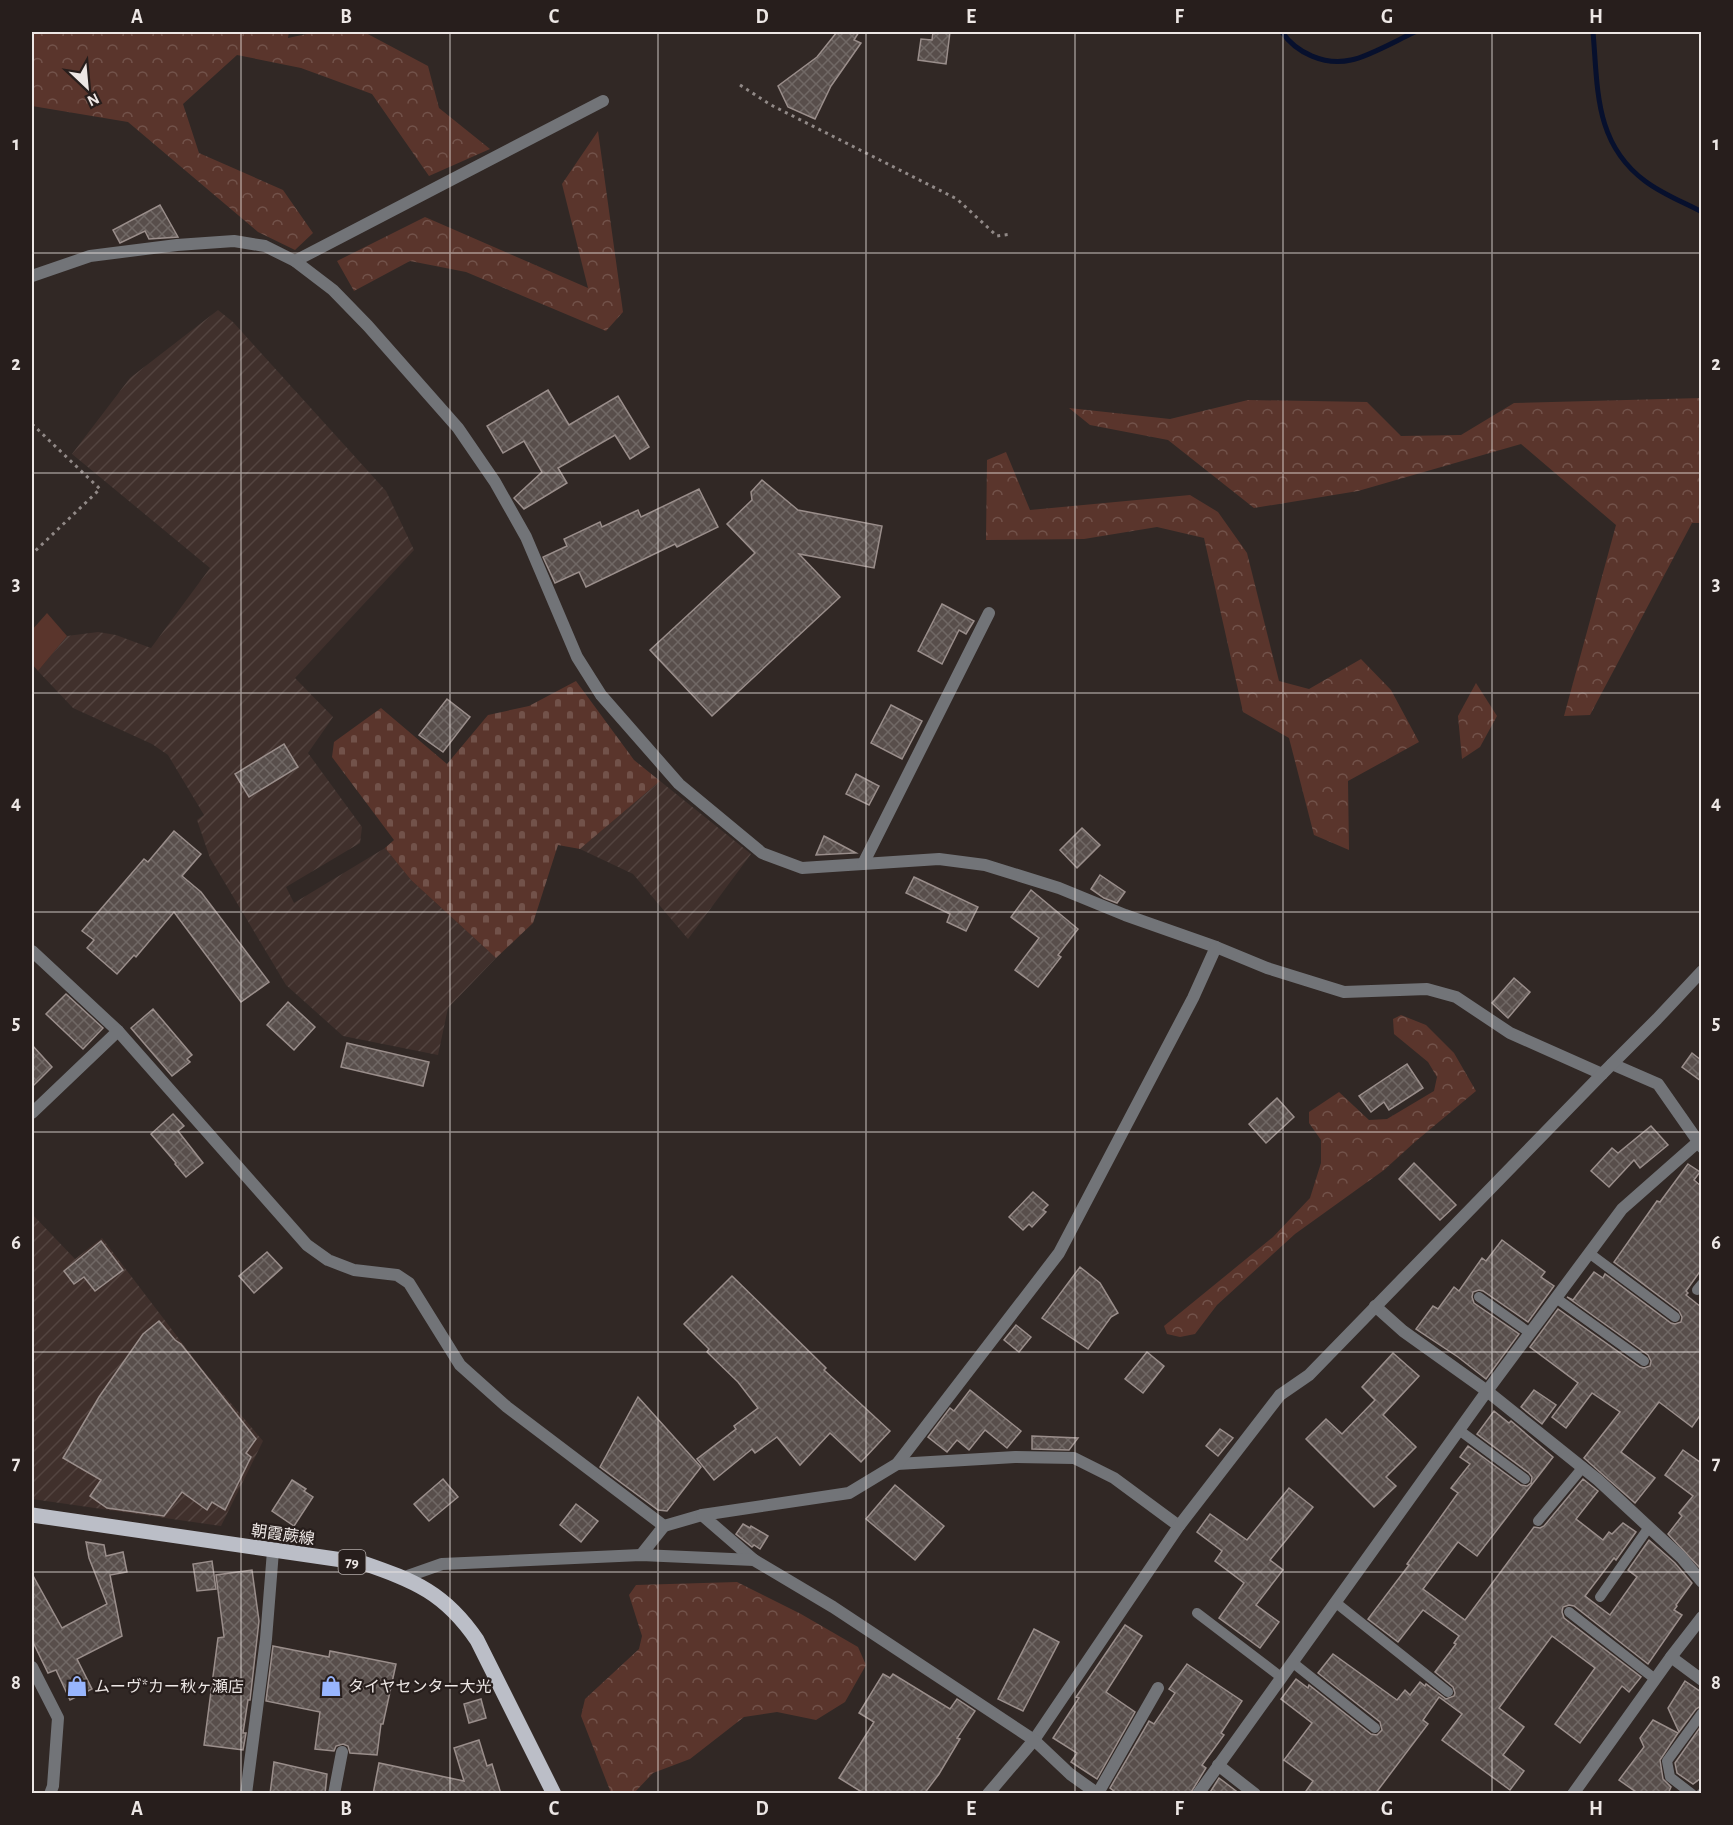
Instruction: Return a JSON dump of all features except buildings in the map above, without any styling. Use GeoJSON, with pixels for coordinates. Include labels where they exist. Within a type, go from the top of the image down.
{"type":"FeatureCollection","features":[{"type":"Feature","properties":{"kind":"main road","name":"朝霞蕨線"},"geometry":{"type":"LineString","coordinates":[[32,1515],[363,1563],[405,1577],[447,1604],[477,1640],[554,1794]]}},
{"type":"Feature","properties":{"kind":"street"},"geometry":{"type":"LineString","coordinates":[[295,261],[603,101]]}},
{"type":"Feature","properties":{"kind":"street"},"geometry":{"type":"LineString","coordinates":[[32,276],[90,256],[234,240],[265,246],[295,261],[333,290],[458,428],[495,482],[526,537],[577,657],[601,695],[679,784],[762,853],[802,868],[939,859],[985,865],[1059,888],[1267,968],[1344,992],[1427,989],[1456,997],[1510,1033],[1602,1074]]}},
{"type":"Feature","properties":{"kind":"street"},"geometry":{"type":"LineString","coordinates":[[863,864],[989,613]]}},
{"type":"Feature","properties":{"kind":"street"},"geometry":{"type":"LineString","coordinates":[[641,1555],[664,1526],[702,1515],[849,1493],[897,1464],[1059,1253],[1193,998],[1216,947]]}},
{"type":"Feature","properties":{"kind":"street"},"geometry":{"type":"LineString","coordinates":[[32,951],[118,1031],[308,1245],[328,1260],[354,1270],[397,1275],[409,1283],[460,1365],[507,1407],[664,1526]]}},
{"type":"Feature","properties":{"kind":"street"},"geometry":{"type":"LineString","coordinates":[[988,1794],[1034,1740],[1179,1526],[1280,1395],[1309,1375],[1657,1019],[1701,971]]}},
{"type":"Feature","properties":{"kind":"street"},"geometry":{"type":"LineString","coordinates":[[32,1113],[118,1031]]}},
{"type":"Feature","properties":{"kind":"street"},"geometry":{"type":"LineString","coordinates":[[1198,1794],[1487,1391],[1622,1209],[1700,1144],[1658,1084],[1612,1064]]}},
{"type":"Feature","properties":{"kind":"street"},"geometry":{"type":"LineString","coordinates":[[1375,1306],[1403,1332],[1487,1391],[1583,1467],[1681,1557],[1701,1582]]}},
{"type":"Feature","properties":{"kind":"street"},"geometry":{"type":"LineString","coordinates":[[897,1464],[1015,1457],[1074,1458],[1114,1478],[1179,1526]]}},
{"type":"Feature","properties":{"kind":"street"},"geometry":{"type":"LineString","coordinates":[[702,1515],[754,1560],[833,1607],[1034,1740],[1070,1774],[1098,1793],[1158,1688]]}},
{"type":"Feature","properties":{"kind":"street"},"geometry":{"type":"LineString","coordinates":[[246,1794],[266,1639],[273,1551]]}},
{"type":"Feature","properties":{"kind":"street"},"geometry":{"type":"LineString","coordinates":[[405,1577],[442,1564],[641,1555],[754,1560]]}},
{"type":"Feature","properties":{"kind":"street"},"geometry":{"type":"LineString","coordinates":[[1573,1794],[1701,1617]]}},
{"type":"Feature","properties":{"kind":"street"},"geometry":{"type":"LineString","coordinates":[[1671,1657],[1701,1680]]}},
{"type":"Feature","properties":{"kind":"street"},"geometry":{"type":"LineString","coordinates":[[32,1667],[58,1718],[53,1786],[50,1794]]}},
{"type":"Feature","properties":{"kind":"street"},"geometry":{"type":"LineString","coordinates":[[334,1794],[342,1752]]}},
{"type":"Feature","properties":{"kind":"street"},"geometry":{"type":"LineString","coordinates":[[1218,1766],[1255,1794]]}},
{"type":"Feature","properties":{"kind":"lane"},"geometry":{"type":"LineString","coordinates":[[1589,1253],[1675,1317]]}},
{"type":"Feature","properties":{"kind":"lane"},"geometry":{"type":"LineString","coordinates":[[1479,1297],[1530,1333]]}},
{"type":"Feature","properties":{"kind":"lane"},"geometry":{"type":"LineString","coordinates":[[1556,1298],[1644,1361]]}},
{"type":"Feature","properties":{"kind":"lane"},"geometry":{"type":"LineString","coordinates":[[1459,1430],[1525,1479]]}},
{"type":"Feature","properties":{"kind":"lane"},"geometry":{"type":"LineString","coordinates":[[1538,1521],[1583,1467]]}},
{"type":"Feature","properties":{"kind":"lane"},"geometry":{"type":"LineString","coordinates":[[1600,1597],[1649,1527]]}},
{"type":"Feature","properties":{"kind":"lane"},"geometry":{"type":"LineString","coordinates":[[1335,1602],[1448,1692]]}},
{"type":"Feature","properties":{"kind":"lane"},"geometry":{"type":"LineString","coordinates":[[1569,1612],[1655,1679]]}},
{"type":"Feature","properties":{"kind":"lane"},"geometry":{"type":"LineString","coordinates":[[1197,1613],[1281,1677]]}},
{"type":"Feature","properties":{"kind":"lane"},"geometry":{"type":"LineString","coordinates":[[1292,1662],[1375,1728]]}},
{"type":"Feature","properties":{"kind":"lane"},"geometry":{"type":"LineString","coordinates":[[1692,1794],[1670,1777],[1667,1761],[1701,1713]]}},
{"type":"Feature","properties":{"kind":"path"},"geometry":{"type":"LineString","coordinates":[[740,85],[771,105],[957,200],[997,236],[1012,234]]}},
{"type":"Feature","properties":{"kind":"path"},"geometry":{"type":"LineString","coordinates":[[32,424],[100,489],[32,554]]}},
{"type":"Feature","properties":{"kind":"shaded area"},"geometry":{"type":"Polygon","coordinates":[[[218,310],[233,322],[386,491],[414,550],[295,678],[333,717],[308,753],[362,827],[360,843],[286,887],[294,903],[385,848],[411,880],[496,958],[448,1008],[438,1055],[343,1036],[286,985],[210,858],[197,820],[204,815],[168,755],[152,744],[73,708],[38,671],[67,636],[98,632],[116,635],[151,648],[210,568],[72,454],[130,378],[218,310]]]}},
{"type":"Feature","properties":{"kind":"shaded area"},"geometry":{"type":"Polygon","coordinates":[[[660,781],[751,854],[688,939],[633,874],[580,849],[660,781]]]}},
{"type":"Feature","properties":{"kind":"shaded area"},"geometry":{"type":"Polygon","coordinates":[[[32,1214],[75,1259],[102,1238],[202,1369],[263,1441],[221,1526],[32,1499],[32,1214]]]}},
{"type":"Feature","properties":{"kind":"green space"},"geometry":{"type":"Polygon","coordinates":[[[32,32],[289,32],[288,38],[316,32],[364,32],[428,66],[439,108],[490,149],[429,176],[372,94],[301,68],[237,55],[183,104],[199,153],[283,190],[313,233],[295,250],[258,232],[128,122],[32,106],[32,32]]]}},
{"type":"Feature","properties":{"kind":"green space"},"geometry":{"type":"Polygon","coordinates":[[[598,131],[623,312],[606,331],[466,272],[410,261],[354,291],[337,261],[425,217],[588,288],[562,184],[598,131]]]}},
{"type":"Feature","properties":{"kind":"green space"},"geometry":{"type":"Polygon","coordinates":[[[1701,398],[1701,523],[1692,523],[1590,715],[1564,716],[1616,525],[1521,444],[1358,491],[1254,508],[1168,440],[1090,425],[1069,408],[1170,419],[1248,400],[1367,402],[1401,436],[1461,435],[1514,403],[1701,398]]]}},
{"type":"Feature","properties":{"kind":"green space"},"geometry":{"type":"Polygon","coordinates":[[[1006,452],[1030,510],[1190,495],[1218,512],[1247,553],[1279,681],[1309,689],[1361,659],[1391,690],[1419,742],[1348,781],[1349,850],[1314,835],[1289,738],[1243,712],[1204,538],[1157,527],[1084,539],[986,540],[987,460],[1006,452]]]}},
{"type":"Feature","properties":{"kind":"green space"},"geometry":{"type":"Polygon","coordinates":[[[47,613],[67,636],[38,671],[32,664],[32,630],[47,613]]]}},
{"type":"Feature","properties":{"kind":"green space"},"geometry":{"type":"Polygon","coordinates":[[[576,681],[634,760],[660,781],[580,849],[558,845],[533,923],[496,958],[411,880],[385,848],[394,840],[332,757],[334,742],[381,708],[447,764],[488,715],[529,706],[576,681]]]}},
{"type":"Feature","properties":{"kind":"green space"},"geometry":{"type":"Polygon","coordinates":[[[1476,683],[1497,716],[1480,747],[1462,759],[1458,716],[1476,683]]]}},
{"type":"Feature","properties":{"kind":"green space"},"geometry":{"type":"Polygon","coordinates":[[[1401,1015],[1426,1025],[1454,1053],[1476,1091],[1384,1170],[1295,1234],[1217,1305],[1195,1334],[1180,1337],[1167,1334],[1164,1326],[1273,1237],[1310,1198],[1321,1163],[1321,1140],[1309,1123],[1309,1112],[1339,1092],[1369,1120],[1387,1119],[1434,1091],[1437,1077],[1428,1062],[1394,1034],[1393,1019],[1401,1015]]]}},
{"type":"Feature","properties":{"kind":"green space"},"geometry":{"type":"Polygon","coordinates":[[[737,1582],[801,1614],[858,1647],[866,1665],[845,1702],[816,1720],[777,1712],[744,1717],[690,1759],[653,1773],[634,1793],[611,1793],[581,1716],[585,1699],[639,1649],[642,1636],[629,1595],[636,1585],[737,1582]]]}},
{"type":"Feature","properties":{"kind":"waterway"},"geometry":{"type":"LineString","coordinates":[[1282,32],[1303,52],[1331,61],[1351,60],[1366,55],[1415,32]]}},
{"type":"Feature","properties":{"kind":"waterway"},"geometry":{"type":"LineString","coordinates":[[1593,32],[1598,94],[1607,132],[1616,150],[1628,166],[1645,181],[1665,194],[1702,212]]}},
{"type":"Feature","properties":{"kind":"place","name":"ムーヴ*カー秋ヶ瀬店"},"geometry":{"type":"Point","coordinates":[77,1686]}},
{"type":"Feature","properties":{"kind":"place","name":"タイヤセンター大光"},"geometry":{"type":"Point","coordinates":[331,1686]}}]}
